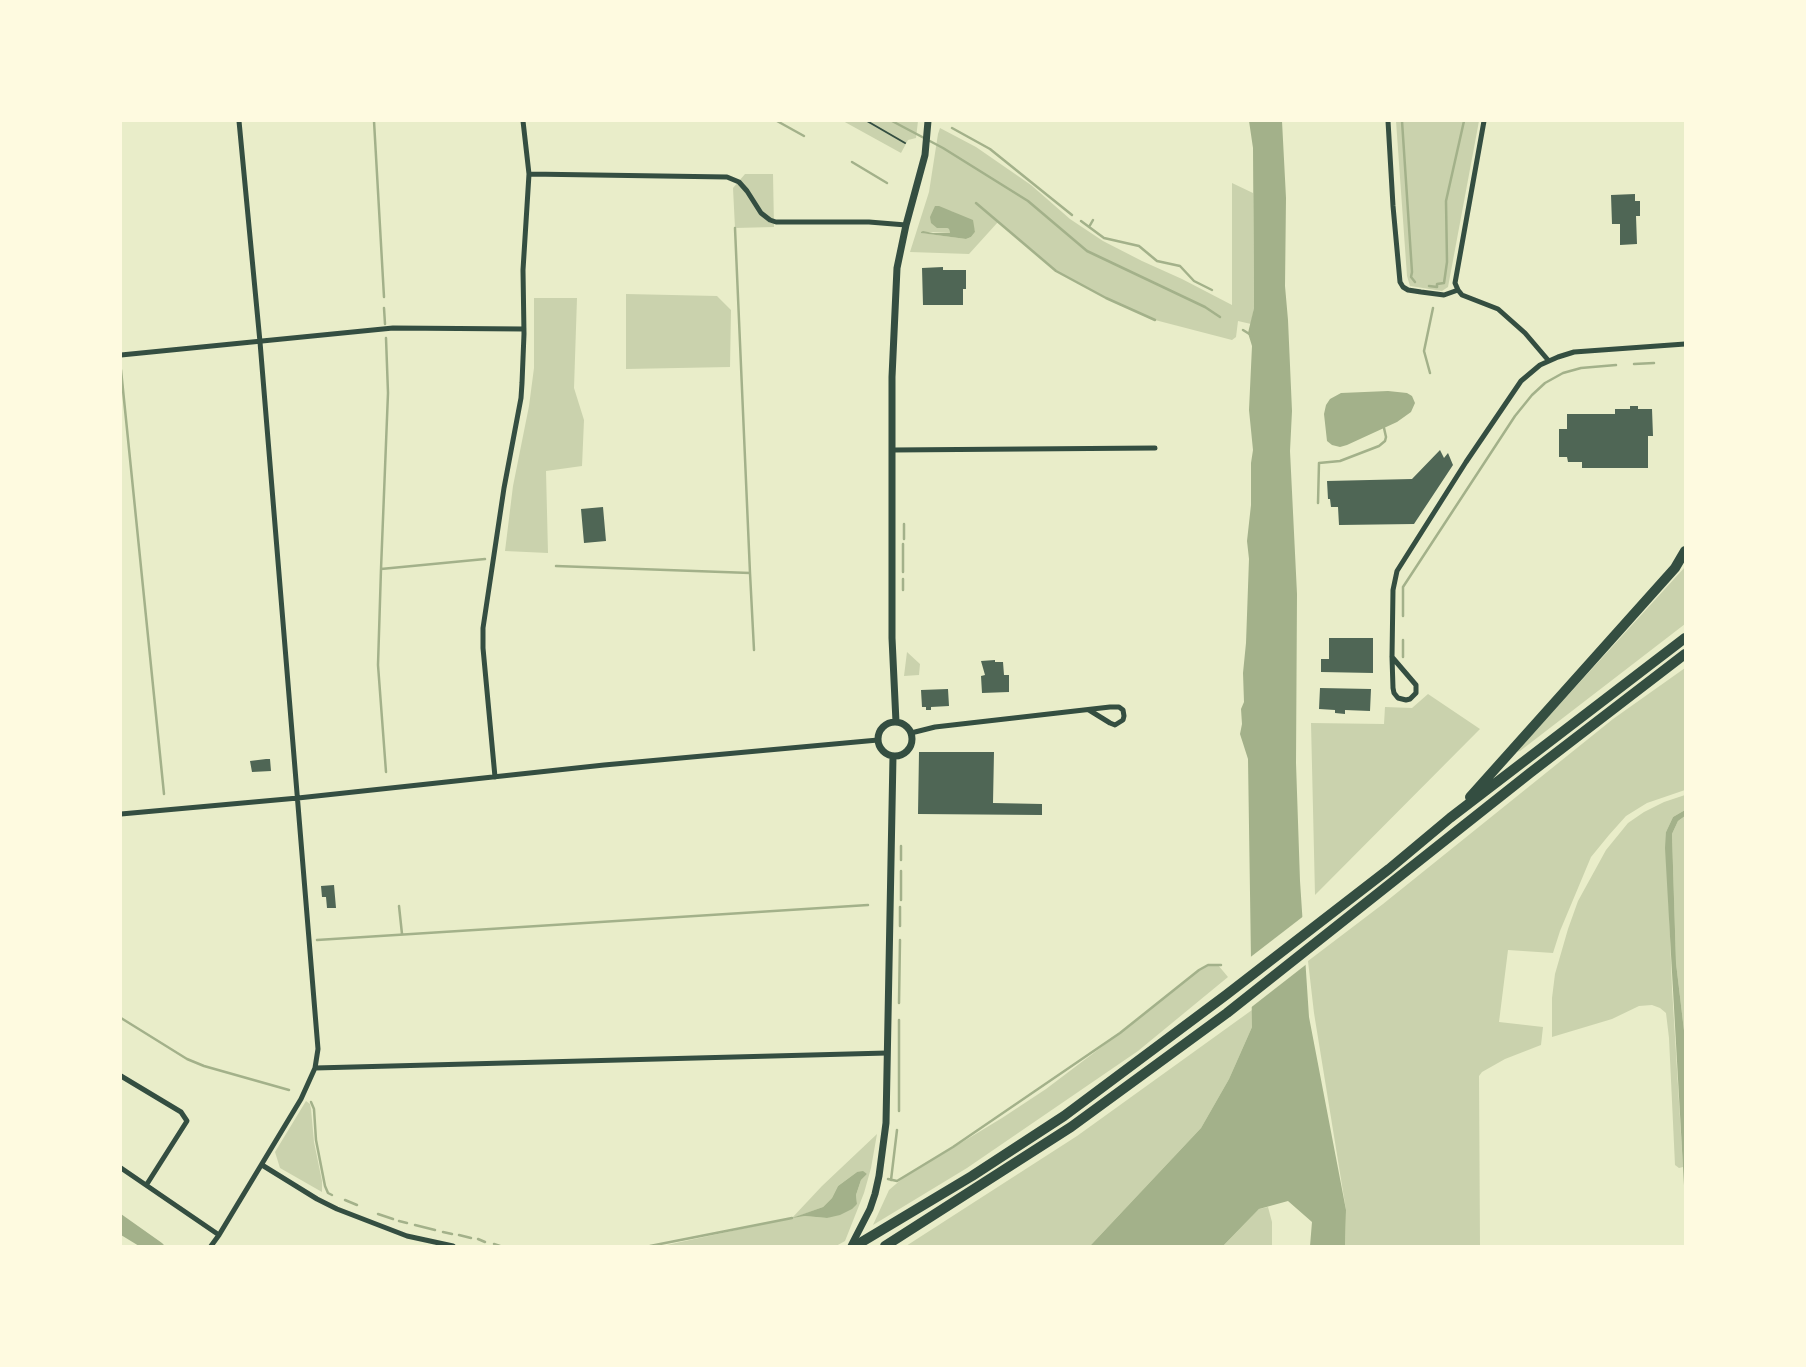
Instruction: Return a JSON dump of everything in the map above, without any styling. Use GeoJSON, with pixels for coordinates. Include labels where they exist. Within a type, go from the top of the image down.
{"type":"FeatureCollection","features":[{"type":"Feature","properties":{"kind":"highway"},"geometry":{"type":"LineString","coordinates":[[1450,818],[1675,568],[1685,551]]}},
{"type":"Feature","properties":{"kind":"highway"},"geometry":{"type":"LineString","coordinates":[[1675,568],[1685,561]]}},
{"type":"Feature","properties":{"kind":"highway"},"geometry":{"type":"LineString","coordinates":[[855,1246],[972,1176],[1064,1116],[1226,995],[1389,869],[1450,818],[1685,638]]}},
{"type":"Feature","properties":{"kind":"highway"},"geometry":{"type":"LineString","coordinates":[[886,1246],[1071,1127],[1227,1013],[1538,767],[1685,654]]}},
{"type":"Feature","properties":{"kind":"street"},"geometry":{"type":"LineString","coordinates":[[211,1246],[220,1235],[301,1099],[315,1068],[318,1049],[260,342],[239,121]]}},
{"type":"Feature","properties":{"kind":"street"},"geometry":{"type":"LineString","coordinates":[[495,777],[483,648],[483,622],[506,472],[521,398],[524,264],[529,174],[523,121]]}},
{"type":"Feature","properties":{"kind":"street"},"geometry":{"type":"LineString","coordinates":[[896,722],[892,651],[892,371],[897,268],[906,225],[925,155],[928,121]]}},
{"type":"Feature","properties":{"kind":"street"},"geometry":{"type":"LineString","coordinates":[[1388,121],[1400,282],[1408,290],[1421,292],[1444,295],[1458,290]]}},
{"type":"Feature","properties":{"kind":"street"},"geometry":{"type":"LineString","coordinates":[[1484,121],[1455,283],[1462,294],[1498,309],[1525,333],[1548,360]]}},
{"type":"Feature","properties":{"kind":"street"},"geometry":{"type":"LineString","coordinates":[[529,174],[727,177],[739,182],[761,213],[776,222],[879,222],[906,225]]}},
{"type":"Feature","properties":{"kind":"street"},"geometry":{"type":"LineString","coordinates":[[121,355],[393,328],[524,329]]}},
{"type":"Feature","properties":{"kind":"street"},"geometry":{"type":"LineString","coordinates":[[1392,657],[1416,685],[1416,693],[1410,699],[1402,700],[1394,693],[1392,657],[1394,583],[1399,566],[1511,394],[1532,370],[1548,360],[1583,350],[1685,344]]}},
{"type":"Feature","properties":{"kind":"street"},"geometry":{"type":"LineString","coordinates":[[893,450],[1155,448]]}},
{"type":"Feature","properties":{"kind":"street"},"geometry":{"type":"LineString","coordinates":[[911,733],[935,727],[1089,710],[1119,707],[1123,710],[1124,716],[1123,720],[1115,725],[1089,710]]}},
{"type":"Feature","properties":{"kind":"street"},"geometry":{"type":"LineString","coordinates":[[890,722],[906,726],[911,733],[912,740],[908,751],[898,756],[892,756],[882,750],[878,740],[881,729],[890,722]]}},
{"type":"Feature","properties":{"kind":"street"},"geometry":{"type":"LineString","coordinates":[[121,814],[878,740]]}},
{"type":"Feature","properties":{"kind":"street"},"geometry":{"type":"LineString","coordinates":[[851,1246],[870,1209],[879,1176],[886,1123],[892,756]]}},
{"type":"Feature","properties":{"kind":"street"},"geometry":{"type":"LineString","coordinates":[[315,1068],[887,1053]]}},
{"type":"Feature","properties":{"kind":"street"},"geometry":{"type":"LineString","coordinates":[[121,1076],[181,1112],[187,1121],[147,1184]]}},
{"type":"Feature","properties":{"kind":"street"},"geometry":{"type":"LineString","coordinates":[[262,1165],[334,1208],[393,1231],[453,1246]]}},
{"type":"Feature","properties":{"kind":"street"},"geometry":{"type":"LineString","coordinates":[[121,1168],[220,1235]]}},
{"type":"Feature","properties":{"kind":"street"},"geometry":{"type":"LineString","coordinates":[[419,1246],[421,1239]]}},
{"type":"Feature","properties":{"kind":"path"},"geometry":{"type":"LineString","coordinates":[[867,121],[905,143]]}},
{"type":"Feature","properties":{"kind":"shaded area"},"geometry":{"type":"Polygon","coordinates":[[[843,121],[918,121],[916,138],[908,140],[901,153],[843,121]]]}},
{"type":"Feature","properties":{"kind":"shaded area"},"geometry":{"type":"Polygon","coordinates":[[[1249,121],[1282,121],[1286,198],[1285,286],[1292,411],[1290,451],[1297,594],[1296,763],[1300,881],[1309,1017],[1346,1210],[1345,1246],[1310,1246],[1312,1222],[1288,1201],[1259,1209],[1223,1246],[1090,1246],[1201,1128],[1229,1079],[1252,1027],[1248,759],[1240,734],[1242,724],[1241,709],[1244,702],[1243,673],[1249,559],[1247,541],[1251,505],[1251,463],[1253,450],[1249,410],[1252,346],[1248,333],[1254,308],[1253,148],[1249,121]]]}},
{"type":"Feature","properties":{"kind":"shaded area"},"geometry":{"type":"Polygon","coordinates":[[[1396,121],[1479,121],[1448,287],[1442,291],[1410,286],[1407,276],[1396,121]]]}},
{"type":"Feature","properties":{"kind":"shaded area"},"geometry":{"type":"Polygon","coordinates":[[[940,128],[976,147],[1031,185],[1070,219],[1103,241],[1232,305],[1232,183],[1253,193],[1254,308],[1251,324],[1238,321],[1236,337],[1232,340],[1155,320],[1106,298],[1056,271],[998,222],[969,254],[910,252],[929,192],[940,128]],[[951,211],[945,227],[949,229],[950,233],[922,233],[966,239],[975,232],[972,222],[951,211]]]}},
{"type":"Feature","properties":{"kind":"shaded area"},"geometry":{"type":"Polygon","coordinates":[[[745,174],[773,174],[774,227],[735,228],[733,188],[745,174]]]}},
{"type":"Feature","properties":{"kind":"shaded area"},"geometry":{"type":"Polygon","coordinates":[[[935,206],[973,220],[975,232],[966,239],[921,233],[923,231],[950,233],[949,229],[937,228],[931,223],[930,217],[935,206]]]}},
{"type":"Feature","properties":{"kind":"shaded area"},"geometry":{"type":"Polygon","coordinates":[[[626,294],[717,296],[731,310],[730,367],[626,369],[626,294]]]}},
{"type":"Feature","properties":{"kind":"shaded area"},"geometry":{"type":"Polygon","coordinates":[[[534,298],[577,298],[574,388],[584,420],[582,466],[546,471],[548,553],[505,551],[513,486],[529,406],[534,368],[534,298]]]}},
{"type":"Feature","properties":{"kind":"shaded area"},"geometry":{"type":"Polygon","coordinates":[[[1388,391],[1407,393],[1412,396],[1415,403],[1411,412],[1397,422],[1347,445],[1340,447],[1332,445],[1327,441],[1324,414],[1330,399],[1341,393],[1388,391]]]}},
{"type":"Feature","properties":{"kind":"shaded area"},"geometry":{"type":"Polygon","coordinates":[[[1685,567],[1685,624],[1520,751],[1516,752],[1685,567]]]}},
{"type":"Feature","properties":{"kind":"shaded area"},"geometry":{"type":"Polygon","coordinates":[[[907,652],[920,664],[919,675],[904,676],[907,652]]]}},
{"type":"Feature","properties":{"kind":"shaded area"},"geometry":{"type":"Polygon","coordinates":[[[1685,668],[1685,790],[1647,803],[1626,816],[1591,857],[1560,931],[1553,953],[1508,950],[1499,1022],[1543,1027],[1541,1045],[1505,1059],[1482,1072],[1479,1076],[1480,1246],[1345,1246],[1346,1210],[1314,1013],[1308,961],[1383,904],[1613,719],[1685,668]]]}},
{"type":"Feature","properties":{"kind":"shaded area"},"geometry":{"type":"Polygon","coordinates":[[[1428,694],[1480,729],[1315,895],[1311,723],[1384,724],[1385,707],[1412,708],[1428,694]]]}},
{"type":"Feature","properties":{"kind":"shaded area"},"geometry":{"type":"Polygon","coordinates":[[[1685,795],[1685,810],[1673,817],[1666,832],[1672,988],[1683,1167],[1679,1168],[1675,1165],[1669,1038],[1666,1013],[1652,1005],[1639,1006],[1612,1019],[1552,1037],[1552,998],[1555,974],[1578,901],[1606,850],[1628,823],[1664,802],[1685,795]]]}},
{"type":"Feature","properties":{"kind":"shaded area"},"geometry":{"type":"Polygon","coordinates":[[[1685,810],[1685,816],[1678,821],[1672,834],[1676,963],[1685,1039],[1685,1203],[1665,848],[1666,832],[1673,817],[1685,810]]]}},
{"type":"Feature","properties":{"kind":"shaded area"},"geometry":{"type":"Polygon","coordinates":[[[1685,816],[1685,1039],[1676,963],[1672,834],[1678,821],[1685,816]]]}},
{"type":"Feature","properties":{"kind":"shaded area"},"geometry":{"type":"Polygon","coordinates":[[[1208,965],[1218,965],[1228,977],[1138,1051],[967,1168],[873,1225],[889,1190],[903,1178],[1046,1089],[1208,965]]]}},
{"type":"Feature","properties":{"kind":"shaded area"},"geometry":{"type":"Polygon","coordinates":[[[1252,1010],[1252,1027],[1229,1079],[1201,1128],[1090,1246],[906,1246],[1077,1136],[1252,1010]]]}},
{"type":"Feature","properties":{"kind":"shaded area"},"geometry":{"type":"Polygon","coordinates":[[[306,1101],[310,1104],[311,1109],[322,1192],[280,1168],[275,1152],[306,1101]]]}},
{"type":"Feature","properties":{"kind":"shaded area"},"geometry":{"type":"Polygon","coordinates":[[[877,1134],[864,1193],[845,1241],[836,1246],[662,1246],[792,1218],[822,1186],[877,1134]],[[857,1172],[838,1186],[832,1198],[823,1207],[796,1217],[827,1218],[857,1204],[856,1195],[861,1180],[867,1174],[857,1172]]]}},
{"type":"Feature","properties":{"kind":"shaded area"},"geometry":{"type":"Polygon","coordinates":[[[863,1171],[867,1174],[861,1180],[856,1195],[857,1204],[852,1209],[840,1215],[827,1218],[805,1216],[792,1218],[823,1207],[832,1198],[838,1186],[857,1172],[863,1171]]]}},
{"type":"Feature","properties":{"kind":"shaded area"},"geometry":{"type":"Polygon","coordinates":[[[1268,1207],[1272,1222],[1272,1246],[1223,1246],[1259,1209],[1268,1207]]]}},
{"type":"Feature","properties":{"kind":"shaded area"},"geometry":{"type":"Polygon","coordinates":[[[121,1214],[165,1246],[139,1246],[121,1235],[121,1214]]]}},
{"type":"Feature","properties":{"kind":"pier"},"geometry":{"type":"Polygon","coordinates":[[[1305,915],[1308,963],[1249,1009],[1248,959],[1305,915]]]}},
{"type":"Feature","properties":{"kind":"building"},"geometry":{"type":"Polygon","coordinates":[[[1635,194],[1635,201],[1640,201],[1640,216],[1636,216],[1637,244],[1620,245],[1620,224],[1612,224],[1611,195],[1635,194]]]}},
{"type":"Feature","properties":{"kind":"building"},"geometry":{"type":"Polygon","coordinates":[[[943,267],[943,270],[966,270],[966,289],[963,289],[963,305],[923,305],[922,268],[943,267]]]}},
{"type":"Feature","properties":{"kind":"building"},"geometry":{"type":"Polygon","coordinates":[[[1630,406],[1638,406],[1638,409],[1652,409],[1653,436],[1648,436],[1648,468],[1582,468],[1582,462],[1568,462],[1567,457],[1559,457],[1559,429],[1567,429],[1567,414],[1615,414],[1615,409],[1630,409],[1630,406]]]}},
{"type":"Feature","properties":{"kind":"building"},"geometry":{"type":"Polygon","coordinates":[[[1440,450],[1444,458],[1448,453],[1453,465],[1414,524],[1339,525],[1338,507],[1331,507],[1330,499],[1328,499],[1327,481],[1412,479],[1440,450]]]}},
{"type":"Feature","properties":{"kind":"building"},"geometry":{"type":"Polygon","coordinates":[[[603,507],[606,541],[584,543],[581,509],[603,507]]]}},
{"type":"Feature","properties":{"kind":"building"},"geometry":{"type":"Polygon","coordinates":[[[1329,638],[1373,638],[1373,673],[1321,672],[1321,659],[1329,659],[1329,638]]]}},
{"type":"Feature","properties":{"kind":"building"},"geometry":{"type":"Polygon","coordinates":[[[995,660],[995,662],[1003,662],[1004,675],[1009,675],[1009,692],[982,693],[981,676],[985,675],[981,661],[995,660]]]}},
{"type":"Feature","properties":{"kind":"building"},"geometry":{"type":"Polygon","coordinates":[[[1320,688],[1371,689],[1370,711],[1345,710],[1345,714],[1335,713],[1335,710],[1319,709],[1320,688]]]}},
{"type":"Feature","properties":{"kind":"building"},"geometry":{"type":"Polygon","coordinates":[[[948,689],[949,706],[931,707],[931,710],[926,710],[926,707],[922,707],[921,690],[948,689]]]}},
{"type":"Feature","properties":{"kind":"building"},"geometry":{"type":"Polygon","coordinates":[[[919,752],[994,752],[993,803],[1042,804],[1042,815],[918,814],[919,752]]]}},
{"type":"Feature","properties":{"kind":"building"},"geometry":{"type":"Polygon","coordinates":[[[270,759],[271,771],[252,772],[250,761],[270,759]]]}},
{"type":"Feature","properties":{"kind":"building"},"geometry":{"type":"Polygon","coordinates":[[[334,885],[336,908],[327,908],[326,897],[322,897],[321,886],[334,885]]]}},
{"type":"Feature","properties":{"kind":"waterway"},"geometry":{"type":"LineString","coordinates":[[374,121],[384,297]]}},
{"type":"Feature","properties":{"kind":"waterway"},"geometry":{"type":"LineString","coordinates":[[777,121],[804,136]]}},
{"type":"Feature","properties":{"kind":"waterway"},"geometry":{"type":"LineString","coordinates":[[892,121],[943,148],[1028,201],[1087,251],[1205,307],[1220,317]]}},
{"type":"Feature","properties":{"kind":"waterway"},"geometry":{"type":"LineString","coordinates":[[1402,121],[1411,277],[1415,282]]}},
{"type":"Feature","properties":{"kind":"waterway"},"geometry":{"type":"LineString","coordinates":[[1429,286],[1437,287],[1437,284],[1444,283],[1447,262],[1446,201],[1464,121]]}},
{"type":"Feature","properties":{"kind":"waterway"},"geometry":{"type":"LineString","coordinates":[[952,128],[990,149],[1072,215]]}},
{"type":"Feature","properties":{"kind":"waterway"},"geometry":{"type":"LineString","coordinates":[[852,162],[887,183]]}},
{"type":"Feature","properties":{"kind":"waterway"},"geometry":{"type":"LineString","coordinates":[[976,203],[1056,271],[1106,298],[1155,320]]}},
{"type":"Feature","properties":{"kind":"waterway"},"geometry":{"type":"LineString","coordinates":[[1089,227],[1093,220]]}},
{"type":"Feature","properties":{"kind":"waterway"},"geometry":{"type":"LineString","coordinates":[[1081,221],[1104,238],[1139,246],[1157,261],[1180,266],[1194,281],[1212,290]]}},
{"type":"Feature","properties":{"kind":"waterway"},"geometry":{"type":"LineString","coordinates":[[735,228],[750,573]]}},
{"type":"Feature","properties":{"kind":"waterway"},"geometry":{"type":"LineString","coordinates":[[384,308],[385,324]]}},
{"type":"Feature","properties":{"kind":"waterway"},"geometry":{"type":"LineString","coordinates":[[1430,373],[1424,351],[1433,308]]}},
{"type":"Feature","properties":{"kind":"waterway"},"geometry":{"type":"LineString","coordinates":[[1243,330],[1251,335]]}},
{"type":"Feature","properties":{"kind":"waterway"},"geometry":{"type":"LineString","coordinates":[[386,338],[388,393],[378,665],[386,772]]}},
{"type":"Feature","properties":{"kind":"waterway"},"geometry":{"type":"LineString","coordinates":[[1634,364],[1654,363]]}},
{"type":"Feature","properties":{"kind":"waterway"},"geometry":{"type":"LineString","coordinates":[[1403,616],[1403,587],[1515,416],[1532,395],[1545,383],[1563,373],[1581,368],[1616,365]]}},
{"type":"Feature","properties":{"kind":"waterway"},"geometry":{"type":"LineString","coordinates":[[121,370],[164,794]]}},
{"type":"Feature","properties":{"kind":"waterway"},"geometry":{"type":"LineString","coordinates":[[1318,503],[1319,463],[1340,461],[1379,446],[1385,441],[1384,428]]}},
{"type":"Feature","properties":{"kind":"waterway"},"geometry":{"type":"LineString","coordinates":[[904,524],[904,539]]}},
{"type":"Feature","properties":{"kind":"waterway"},"geometry":{"type":"LineString","coordinates":[[903,544],[903,572]]}},
{"type":"Feature","properties":{"kind":"waterway"},"geometry":{"type":"LineString","coordinates":[[381,569],[485,559]]}},
{"type":"Feature","properties":{"kind":"waterway"},"geometry":{"type":"LineString","coordinates":[[556,566],[750,573],[754,650]]}},
{"type":"Feature","properties":{"kind":"waterway"},"geometry":{"type":"LineString","coordinates":[[903,579],[903,590]]}},
{"type":"Feature","properties":{"kind":"waterway"},"geometry":{"type":"LineString","coordinates":[[1403,640],[1403,657]]}},
{"type":"Feature","properties":{"kind":"waterway"},"geometry":{"type":"LineString","coordinates":[[901,846],[901,860]]}},
{"type":"Feature","properties":{"kind":"waterway"},"geometry":{"type":"LineString","coordinates":[[901,871],[901,900]]}},
{"type":"Feature","properties":{"kind":"waterway"},"geometry":{"type":"LineString","coordinates":[[317,940],[868,905]]}},
{"type":"Feature","properties":{"kind":"waterway"},"geometry":{"type":"LineString","coordinates":[[399,906],[402,934]]}},
{"type":"Feature","properties":{"kind":"waterway"},"geometry":{"type":"LineString","coordinates":[[900,907],[900,926]]}},
{"type":"Feature","properties":{"kind":"waterway"},"geometry":{"type":"LineString","coordinates":[[899,1003],[900,940]]}},
{"type":"Feature","properties":{"kind":"waterway"},"geometry":{"type":"LineString","coordinates":[[888,1179],[897,1181],[953,1147],[1120,1033],[1199,970],[1208,965],[1221,965]]}},
{"type":"Feature","properties":{"kind":"waterway"},"geometry":{"type":"LineString","coordinates":[[121,1018],[187,1059],[204,1066],[289,1090]]}},
{"type":"Feature","properties":{"kind":"waterway"},"geometry":{"type":"LineString","coordinates":[[899,1020],[899,1111]]}},
{"type":"Feature","properties":{"kind":"waterway"},"geometry":{"type":"LineString","coordinates":[[311,1102],[314,1109],[316,1140],[325,1186],[328,1193],[332,1195]]}},
{"type":"Feature","properties":{"kind":"waterway"},"geometry":{"type":"LineString","coordinates":[[891,1180],[897,1130]]}},
{"type":"Feature","properties":{"kind":"waterway"},"geometry":{"type":"LineString","coordinates":[[345,1200],[357,1205]]}},
{"type":"Feature","properties":{"kind":"waterway"},"geometry":{"type":"LineString","coordinates":[[378,1214],[393,1219]]}},
{"type":"Feature","properties":{"kind":"waterway"},"geometry":{"type":"LineString","coordinates":[[650,1246],[792,1218]]}},
{"type":"Feature","properties":{"kind":"waterway"},"geometry":{"type":"LineString","coordinates":[[399,1221],[407,1223]]}},
{"type":"Feature","properties":{"kind":"waterway"},"geometry":{"type":"LineString","coordinates":[[415,1225],[435,1230]]}},
{"type":"Feature","properties":{"kind":"waterway"},"geometry":{"type":"LineString","coordinates":[[443,1232],[452,1234]]}},
{"type":"Feature","properties":{"kind":"waterway"},"geometry":{"type":"LineString","coordinates":[[459,1235],[471,1238]]}},
{"type":"Feature","properties":{"kind":"waterway"},"geometry":{"type":"LineString","coordinates":[[478,1239],[485,1242]]}},
{"type":"Feature","properties":{"kind":"waterway"},"geometry":{"type":"LineString","coordinates":[[494,1244],[500,1246]]}}]}
